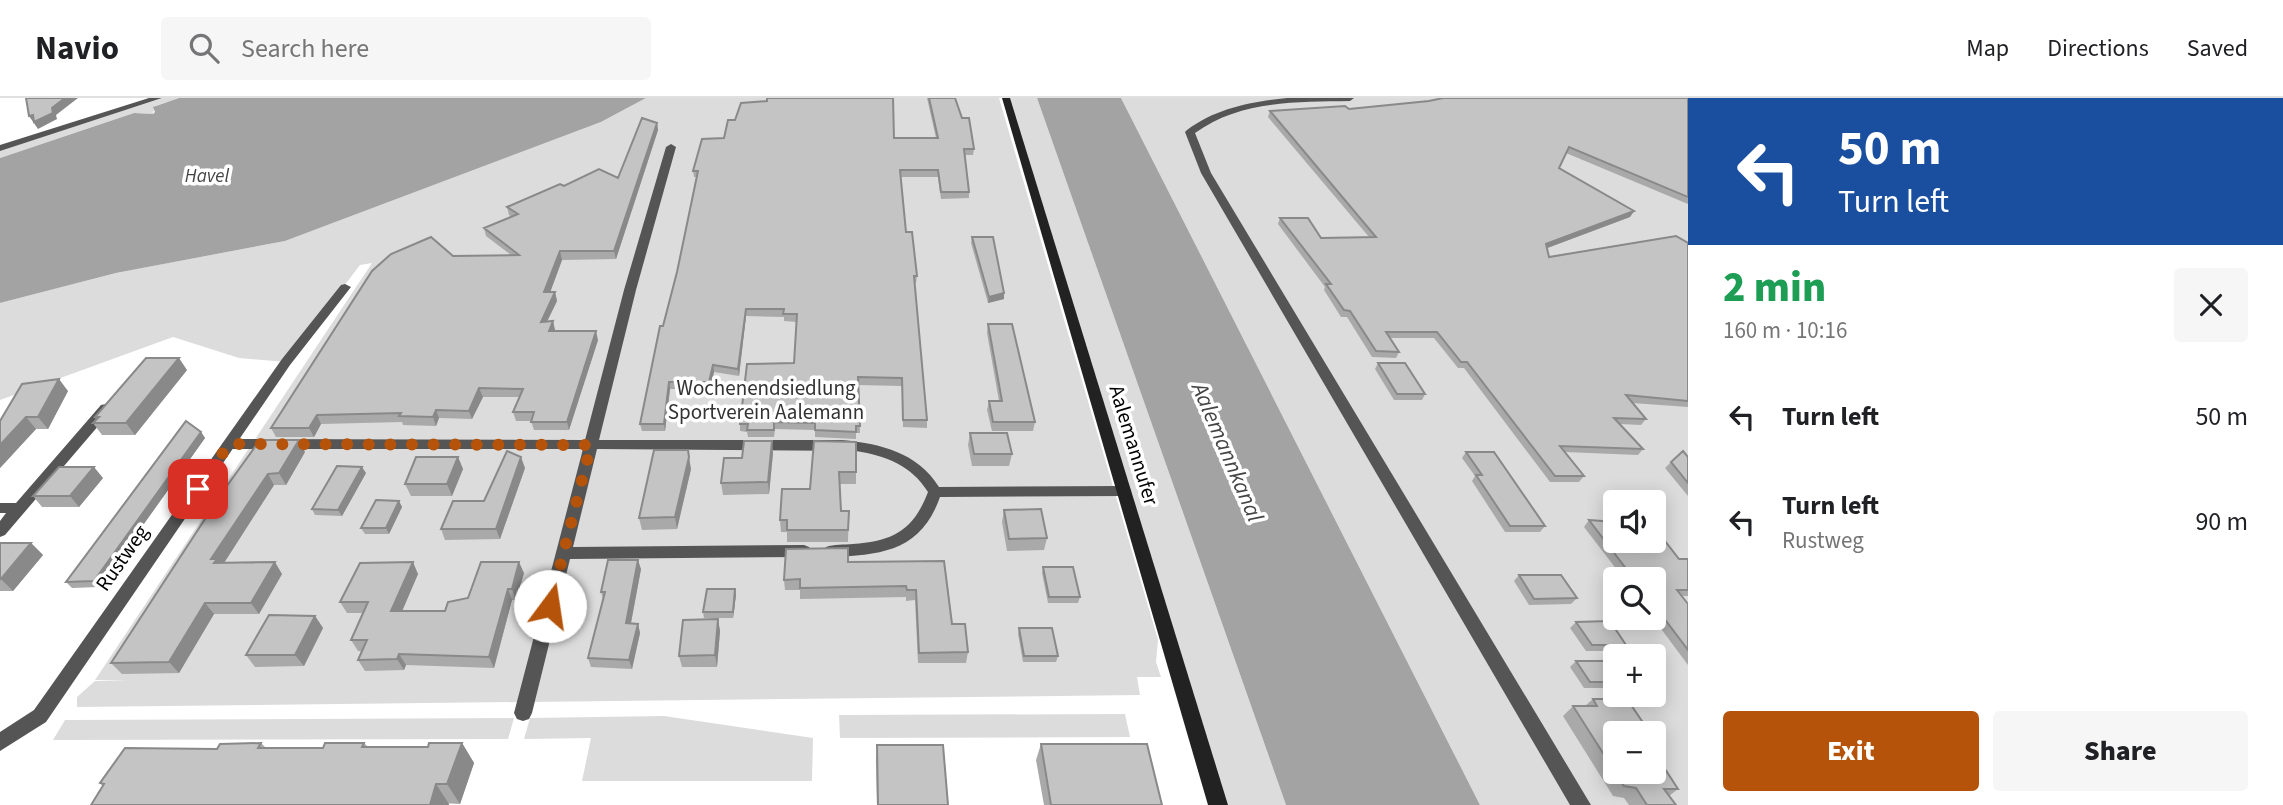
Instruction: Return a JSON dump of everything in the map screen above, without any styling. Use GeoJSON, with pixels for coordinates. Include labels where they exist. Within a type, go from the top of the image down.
{"type":"FeatureCollection","features":[{"type":"Feature","properties":{"kind":"street"},"geometry":{"type":"LineString","coordinates":[[0,149],[158,98]]}},
{"type":"Feature","properties":{"kind":"street","name":"Aalemannufer"},"geometry":{"type":"LineString","coordinates":[[1006,98],[1218,805]]}},
{"type":"Feature","properties":{"kind":"street"},"geometry":{"type":"LineString","coordinates":[[1350,98],[1272,101],[1232,107],[1214,114],[1190,132],[1206,173],[1581,805]]}},
{"type":"Feature","properties":{"kind":"street"},"geometry":{"type":"LineString","coordinates":[[523,713],[630,290],[671,147]]}},
{"type":"Feature","properties":{"kind":"street","name":"Rustweg"},"geometry":{"type":"LineString","coordinates":[[0,742],[40,716],[286,362],[345,287]]}},
{"type":"Feature","properties":{"kind":"street"},"geometry":{"type":"LineString","coordinates":[[0,531],[106,408]]}},
{"type":"Feature","properties":{"kind":"street"},"geometry":{"type":"LineString","coordinates":[[229,444],[842,445],[874,448],[902,458],[926,475],[935,492],[930,510],[906,538],[877,549],[564,553]]}},
{"type":"Feature","properties":{"kind":"street"},"geometry":{"type":"LineString","coordinates":[[935,492],[1124,491]]}},
{"type":"Feature","properties":{"kind":"street"},"geometry":{"type":"LineString","coordinates":[[0,508],[19,508]]}},
{"type":"Feature","properties":{"kind":"green space"},"geometry":{"type":"Polygon","coordinates":[[[163,98],[179,98],[155,106],[153,114],[134,113],[0,158],[0,150],[163,98]]]}},
{"type":"Feature","properties":{"kind":"green space","name":"Wochenendsiedlung Sportverein Aalemann"},"geometry":{"type":"Polygon","coordinates":[[[646,98],[999,98],[1158,640],[1156,662],[1161,677],[1137,677],[1140,695],[77,707],[77,697],[95,681],[129,681],[95,680],[372,263],[360,265],[286,362],[239,358],[173,337],[0,400],[0,303],[116,273],[285,241],[601,122],[646,98]]]}},
{"type":"Feature","properties":{"kind":"green space"},"geometry":{"type":"Polygon","coordinates":[[[1006,98],[1037,98],[1286,805],[1218,805],[1006,98]]]}},
{"type":"Feature","properties":{"kind":"green space"},"geometry":{"type":"Polygon","coordinates":[[[1121,98],[1688,98],[1688,805],[1480,805],[1121,98]]]}},
{"type":"Feature","properties":{"kind":"green space"},"geometry":{"type":"Polygon","coordinates":[[[1125,714],[1130,737],[840,738],[839,715],[1125,714]]]}},
{"type":"Feature","properties":{"kind":"green space"},"geometry":{"type":"Polygon","coordinates":[[[664,716],[813,738],[812,781],[582,781],[591,738],[524,739],[530,718],[664,716]]]}},
{"type":"Feature","properties":{"kind":"green space"},"geometry":{"type":"Polygon","coordinates":[[[514,718],[508,739],[53,740],[65,720],[514,718]]]}},
{"type":"Feature","properties":{"kind":"water","name":"Havel"},"geometry":{"type":"Polygon","coordinates":[[[179,98],[646,98],[601,122],[285,241],[116,273],[0,303],[0,158],[134,113],[153,114],[153,107],[179,98]]]}},
{"type":"Feature","properties":{"kind":"water","name":"Aalemannkanal"},"geometry":{"type":"Polygon","coordinates":[[[1037,98],[1121,98],[1480,805],[1286,805],[1037,98]]]}},
{"type":"Feature","properties":{"kind":"building"},"geometry":{"type":"Polygon","coordinates":[[[26,98],[65,98],[52,108],[53,113],[34,122],[33,115],[29,116],[26,98]]]}},
{"type":"Feature","properties":{"kind":"building"},"geometry":{"type":"Polygon","coordinates":[[[767,98],[893,98],[894,138],[938,138],[929,98],[955,98],[962,118],[969,118],[974,149],[964,149],[969,192],[941,192],[938,170],[900,170],[906,232],[912,232],[917,276],[914,276],[927,420],[903,420],[902,378],[858,377],[860,426],[856,426],[856,432],[815,430],[815,423],[774,422],[774,430],[747,430],[748,424],[740,424],[747,364],[794,363],[797,314],[783,314],[784,309],[746,309],[738,369],[713,365],[709,382],[669,382],[664,424],[640,424],[660,326],[663,326],[677,272],[698,171],[693,171],[702,139],[724,138],[728,120],[735,120],[741,103],[767,101],[767,98]]]}},
{"type":"Feature","properties":{"kind":"building"},"geometry":{"type":"Polygon","coordinates":[[[1443,98],[1688,98],[1688,197],[1569,147],[1559,168],[1634,211],[1546,244],[1549,257],[1676,236],[1688,243],[1688,401],[1626,395],[1646,419],[1614,418],[1643,449],[1560,446],[1584,476],[1555,476],[1467,362],[1461,362],[1437,332],[1386,332],[1399,352],[1376,351],[1350,311],[1344,310],[1326,284],[1331,284],[1280,218],[1308,218],[1321,238],[1376,237],[1270,111],[1345,106],[1349,109],[1443,98]]]}},
{"type":"Feature","properties":{"kind":"building"},"geometry":{"type":"Polygon","coordinates":[[[642,118],[657,123],[614,251],[560,251],[544,292],[555,292],[541,322],[553,321],[549,331],[596,331],[567,422],[531,422],[534,412],[513,412],[523,389],[479,388],[469,411],[436,410],[433,417],[399,416],[401,413],[317,415],[309,428],[271,428],[372,271],[391,254],[431,237],[453,256],[519,255],[484,228],[518,214],[507,207],[560,184],[564,186],[599,169],[618,178],[642,118]]]}},
{"type":"Feature","properties":{"kind":"building"},"geometry":{"type":"Polygon","coordinates":[[[972,237],[993,237],[1004,293],[989,297],[972,237]]]}},
{"type":"Feature","properties":{"kind":"building"},"geometry":{"type":"Polygon","coordinates":[[[988,324],[1012,324],[1035,422],[993,422],[989,401],[1002,401],[988,324]]]}},
{"type":"Feature","properties":{"kind":"building"},"geometry":{"type":"Polygon","coordinates":[[[146,358],[179,358],[126,423],[93,423],[99,417],[95,417],[146,358]]]}},
{"type":"Feature","properties":{"kind":"building"},"geometry":{"type":"Polygon","coordinates":[[[1378,363],[1405,363],[1425,394],[1397,394],[1378,363]]]}},
{"type":"Feature","properties":{"kind":"building"},"geometry":{"type":"Polygon","coordinates":[[[59,379],[38,417],[26,417],[0,445],[0,421],[22,384],[59,379]]]}},
{"type":"Feature","properties":{"kind":"building"},"geometry":{"type":"Polygon","coordinates":[[[186,421],[201,432],[94,581],[66,582],[186,421]]]}},
{"type":"Feature","properties":{"kind":"building"},"geometry":{"type":"Polygon","coordinates":[[[970,433],[1007,433],[1012,454],[974,454],[970,433]]]}},
{"type":"Feature","properties":{"kind":"building"},"geometry":{"type":"Polygon","coordinates":[[[260,440],[299,440],[279,473],[268,474],[211,559],[217,559],[214,563],[275,562],[251,603],[205,603],[169,662],[111,663],[224,490],[260,440]]]}},
{"type":"Feature","properties":{"kind":"building"},"geometry":{"type":"Polygon","coordinates":[[[744,441],[772,441],[768,482],[721,483],[724,458],[742,458],[744,441]]]}},
{"type":"Feature","properties":{"kind":"building"},"geometry":{"type":"Polygon","coordinates":[[[814,441],[856,442],[856,472],[839,472],[841,511],[849,511],[848,530],[787,530],[787,520],[780,520],[782,489],[810,489],[814,441]]]}},
{"type":"Feature","properties":{"kind":"building"},"geometry":{"type":"Polygon","coordinates":[[[654,450],[688,450],[689,457],[675,517],[639,518],[654,450]]]}},
{"type":"Feature","properties":{"kind":"building"},"geometry":{"type":"Polygon","coordinates":[[[507,451],[521,457],[496,529],[441,529],[453,501],[484,501],[507,451]]]}},
{"type":"Feature","properties":{"kind":"building"},"geometry":{"type":"Polygon","coordinates":[[[1683,451],[1688,457],[1688,483],[1671,462],[1683,451]]]}},
{"type":"Feature","properties":{"kind":"building"},"geometry":{"type":"Polygon","coordinates":[[[1466,452],[1494,452],[1545,526],[1510,526],[1476,475],[1482,475],[1466,452]]]}},
{"type":"Feature","properties":{"kind":"building"},"geometry":{"type":"Polygon","coordinates":[[[416,457],[458,457],[447,484],[405,484],[416,457]]]}},
{"type":"Feature","properties":{"kind":"building"},"geometry":{"type":"Polygon","coordinates":[[[337,466],[362,467],[338,510],[312,509],[337,466]]]}},
{"type":"Feature","properties":{"kind":"building"},"geometry":{"type":"Polygon","coordinates":[[[59,467],[94,467],[70,496],[33,496],[59,467]]]}},
{"type":"Feature","properties":{"kind":"building"},"geometry":{"type":"Polygon","coordinates":[[[376,500],[399,501],[386,528],[361,528],[376,500]]]}},
{"type":"Feature","properties":{"kind":"building"},"geometry":{"type":"Polygon","coordinates":[[[1041,509],[1047,538],[1009,539],[1004,510],[1041,509]]]}},
{"type":"Feature","properties":{"kind":"building"},"geometry":{"type":"Polygon","coordinates":[[[1589,520],[1603,521],[1603,538],[1589,520]]]}},
{"type":"Feature","properties":{"kind":"building"},"geometry":{"type":"Polygon","coordinates":[[[1666,542],[1679,559],[1688,559],[1688,590],[1677,590],[1688,604],[1688,650],[1666,621],[1666,567],[1625,567],[1614,553],[1666,553],[1666,542]]]}},
{"type":"Feature","properties":{"kind":"building"},"geometry":{"type":"Polygon","coordinates":[[[0,543],[31,543],[1,579],[0,579],[0,543]]]}},
{"type":"Feature","properties":{"kind":"building"},"geometry":{"type":"Polygon","coordinates":[[[848,548],[848,562],[944,561],[952,624],[965,624],[968,652],[919,653],[916,590],[907,590],[906,586],[800,588],[800,579],[784,580],[786,549],[848,548]]]}},
{"type":"Feature","properties":{"kind":"building"},"geometry":{"type":"Polygon","coordinates":[[[608,560],[638,560],[626,623],[638,624],[629,660],[588,658],[605,592],[601,592],[608,560]]]}},
{"type":"Feature","properties":{"kind":"building"},"geometry":{"type":"Polygon","coordinates":[[[413,562],[391,611],[445,611],[448,602],[468,598],[481,562],[519,562],[512,589],[508,589],[489,657],[399,654],[397,659],[358,660],[367,640],[351,640],[368,602],[340,602],[360,563],[413,562]]]}},
{"type":"Feature","properties":{"kind":"building"},"geometry":{"type":"Polygon","coordinates":[[[1043,567],[1073,567],[1080,597],[1049,597],[1043,567]]]}},
{"type":"Feature","properties":{"kind":"building"},"geometry":{"type":"Polygon","coordinates":[[[1519,575],[1561,575],[1577,598],[1534,599],[1519,575]]]}},
{"type":"Feature","properties":{"kind":"building"},"geometry":{"type":"Polygon","coordinates":[[[707,589],[735,589],[733,612],[703,612],[707,589]]]}},
{"type":"Feature","properties":{"kind":"building"},"geometry":{"type":"Polygon","coordinates":[[[269,615],[315,616],[295,655],[246,655],[269,615]]]}},
{"type":"Feature","properties":{"kind":"building"},"geometry":{"type":"Polygon","coordinates":[[[718,619],[715,655],[679,656],[683,620],[718,619]]]}},
{"type":"Feature","properties":{"kind":"building"},"geometry":{"type":"Polygon","coordinates":[[[1603,621],[1603,630],[1616,630],[1625,644],[1592,645],[1576,622],[1603,621]]]}},
{"type":"Feature","properties":{"kind":"building"},"geometry":{"type":"Polygon","coordinates":[[[1019,628],[1052,628],[1058,656],[1024,656],[1019,628]]]}},
{"type":"Feature","properties":{"kind":"building"},"geometry":{"type":"Polygon","coordinates":[[[1576,661],[1603,661],[1603,682],[1590,682],[1576,661]]]}},
{"type":"Feature","properties":{"kind":"building"},"geometry":{"type":"Polygon","coordinates":[[[1593,699],[1603,699],[1603,707],[1632,707],[1642,721],[1603,721],[1603,753],[1573,706],[1597,706],[1593,699]]]}},
{"type":"Feature","properties":{"kind":"building"},"geometry":{"type":"Polygon","coordinates":[[[261,743],[258,748],[323,748],[325,743],[364,743],[362,747],[428,747],[429,743],[462,743],[447,784],[436,784],[430,805],[91,805],[104,784],[100,783],[125,748],[217,749],[220,744],[261,743]]]}},
{"type":"Feature","properties":{"kind":"building"},"geometry":{"type":"Polygon","coordinates":[[[1041,744],[1147,744],[1162,805],[1051,805],[1041,744]]]}},
{"type":"Feature","properties":{"kind":"building"},"geometry":{"type":"Polygon","coordinates":[[[877,745],[943,745],[948,805],[878,805],[877,745]]]}},
{"type":"Feature","properties":{"kind":"building"},"geometry":{"type":"Polygon","coordinates":[[[1666,770],[1678,789],[1664,789],[1676,805],[1647,805],[1636,788],[1623,784],[1666,784],[1666,770]]]}},
{"type":"Feature","properties":{"kind":"route"},"geometry":{"type":"LineString","coordinates":[[198,489],[229,444],[591,445],[550,606]]}}]}
